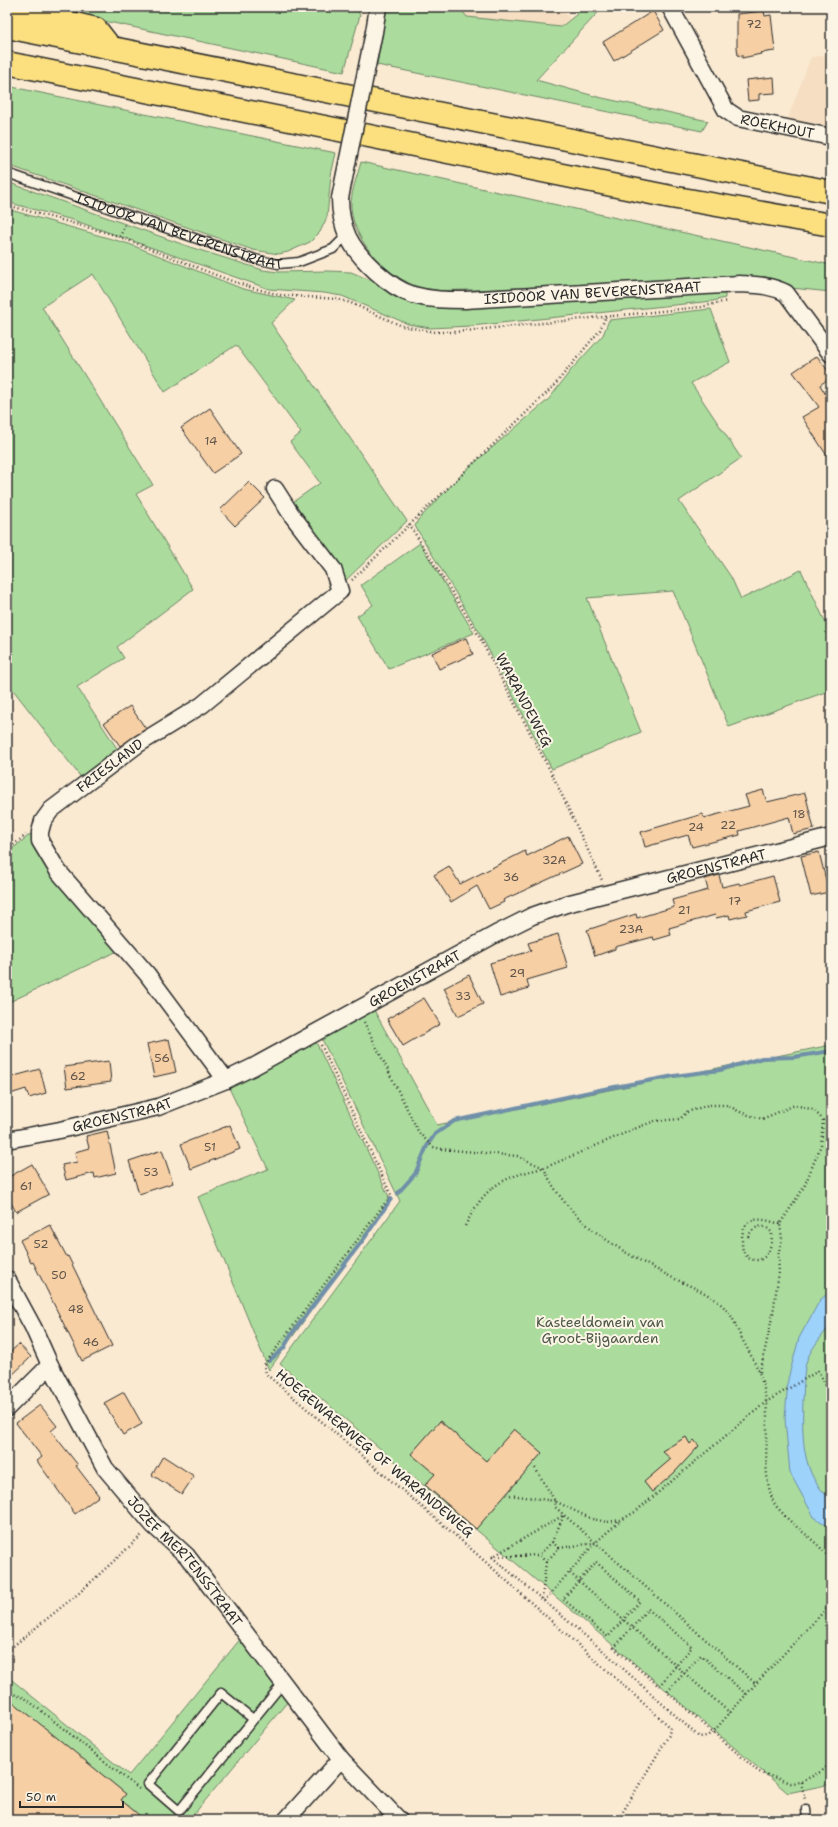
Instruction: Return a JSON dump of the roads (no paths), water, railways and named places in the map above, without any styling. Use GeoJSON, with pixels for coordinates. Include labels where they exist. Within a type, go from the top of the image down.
{"type":"FeatureCollection","features":[{"type":"Feature","properties":{"kind":"highway"},"geometry":{"type":"LineString","coordinates":[[7,8],[96,29],[110,47]]}},
{"type":"Feature","properties":{"kind":"highway"},"geometry":{"type":"LineString","coordinates":[[7,27],[831,192]]}},
{"type":"Feature","properties":{"kind":"highway"},"geometry":{"type":"LineString","coordinates":[[7,63],[671,197],[831,225]]}},
{"type":"Feature","properties":{"kind":"highway"},"geometry":{"type":"LineString","coordinates":[[671,197],[831,237]]}},
{"type":"Feature","properties":{"kind":"street","name":"ISIDOOR VAN BEVERENSTRAAT"},"geometry":{"type":"LineString","coordinates":[[378,7],[340,198],[347,235],[366,261],[389,282],[412,294],[435,300],[473,300],[740,284],[762,285],[776,288],[786,293],[831,354]]}},
{"type":"Feature","properties":{"kind":"street","name":"ROEKHOUT"},"geometry":{"type":"LineString","coordinates":[[670,7],[726,110],[738,118],[831,138]]}},
{"type":"Feature","properties":{"kind":"street","name":"FRIESLAND"},"geometry":{"type":"LineString","coordinates":[[226,1080],[148,974],[58,871],[40,841],[40,832],[43,821],[51,810],[137,745],[202,705],[340,591],[333,569],[291,514],[275,489]]}},
{"type":"Feature","properties":{"kind":"street","name":"GROENSTRAAT"},"geometry":{"type":"LineString","coordinates":[[7,1140],[60,1130],[158,1107],[226,1080],[532,916],[566,904],[608,892],[831,837]]}},
{"type":"Feature","properties":{"kind":"street","name":"JOZEF MERTENSSTRAAT"},"geometry":{"type":"LineString","coordinates":[[7,1279],[33,1327],[50,1365],[105,1468],[153,1525],[187,1556],[341,1759],[399,1820]]}},
{"type":"Feature","properties":{"kind":"street"},"geometry":{"type":"LineString","coordinates":[[7,1408],[50,1365]]}},
{"type":"Feature","properties":{"kind":"street"},"geometry":{"type":"LineString","coordinates":[[286,1820],[341,1759]]}},
{"type":"Feature","properties":{"kind":"lane","name":"ISIDOOR VAN BEVERENSTRAAT"},"geometry":{"type":"LineString","coordinates":[[7,174],[255,259],[278,264],[299,262],[318,256],[333,249],[347,235]]}},
{"type":"Feature","properties":{"kind":"lane"},"geometry":{"type":"LineString","coordinates":[[253,1719],[221,1693],[148,1784],[179,1811],[283,1683]]}},
{"type":"Feature","properties":{"kind":"lane"},"geometry":{"type":"LineString","coordinates":[[806,1809],[807,1820]]}},
{"type":"Feature","properties":{"kind":"water"},"geometry":{"type":"Polygon","coordinates":[[[831,1291],[831,1325],[813,1348],[806,1363],[804,1377],[803,1427],[805,1454],[809,1467],[821,1490],[831,1499],[831,1528],[814,1517],[790,1473],[785,1419],[788,1379],[799,1338],[820,1300],[831,1291]]]}},
{"type":"Feature","properties":{"kind":"waterway"},"geometry":{"type":"LineString","coordinates":[[398,1193],[415,1174],[427,1146],[435,1134],[454,1121],[604,1089],[674,1076],[720,1070],[762,1058],[794,1057],[831,1051]]}},
{"type":"Feature","properties":{"kind":"waterway"},"geometry":{"type":"LineString","coordinates":[[269,1361],[284,1348],[290,1336],[366,1236],[391,1199]]}},
{"type":"Feature","properties":{"kind":"park label","name":"Kasteeldomein van Groot-Bijgaarden"},"geometry":{"type":"Point","coordinates":[600,1330]}}]}
